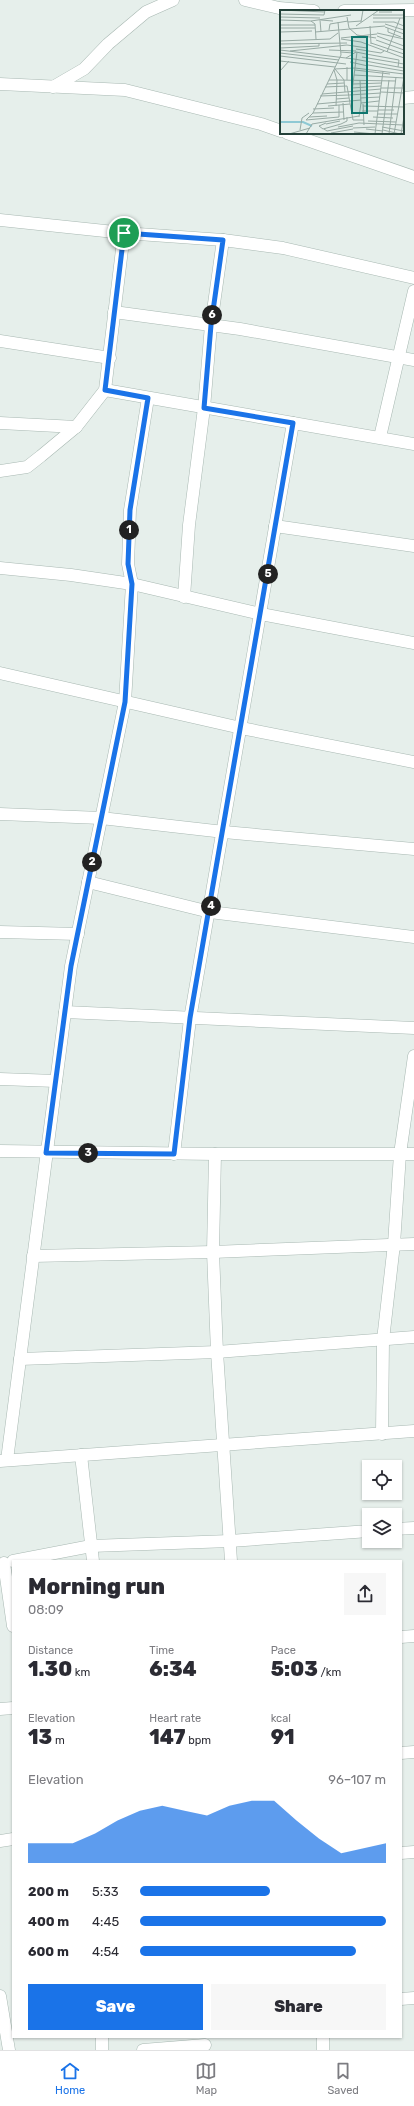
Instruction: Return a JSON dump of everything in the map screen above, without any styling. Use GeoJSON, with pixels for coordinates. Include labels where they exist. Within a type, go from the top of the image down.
{"type":"FeatureCollection","features":[{"type":"Feature","properties":{"kind":"street"},"geometry":{"type":"LineString","coordinates":[[53,87],[84,69],[108,44],[146,12],[173,0]]}},
{"type":"Feature","properties":{"kind":"street"},"geometry":{"type":"LineString","coordinates":[[245,0],[279,8],[302,10]]}},
{"type":"Feature","properties":{"kind":"street"},"geometry":{"type":"LineString","coordinates":[[404,10],[414,10]]}},
{"type":"Feature","properties":{"kind":"street"},"geometry":{"type":"LineString","coordinates":[[0,84],[125,90],[254,122],[280,131]]}},
{"type":"Feature","properties":{"kind":"street"},"geometry":{"type":"LineString","coordinates":[[404,98],[414,97]]}},
{"type":"Feature","properties":{"kind":"street"},"geometry":{"type":"LineString","coordinates":[[293,134],[311,137],[414,177]]}},
{"type":"Feature","properties":{"kind":"street"},"geometry":{"type":"LineString","coordinates":[[0,220],[124,233],[223,240],[283,248],[414,278]]}},
{"type":"Feature","properties":{"kind":"street"},"geometry":{"type":"LineString","coordinates":[[0,471],[27,467],[76,428],[105,390],[124,233]]}},
{"type":"Feature","properties":{"kind":"street"},"geometry":{"type":"LineString","coordinates":[[184,597],[190,525],[204,408],[211,325],[223,240]]}},
{"type":"Feature","properties":{"kind":"street"},"geometry":{"type":"LineString","coordinates":[[380,437],[412,308],[414,291]]}},
{"type":"Feature","properties":{"kind":"street"},"geometry":{"type":"LineString","coordinates":[[114,312],[211,325],[414,360]]}},
{"type":"Feature","properties":{"kind":"street"},"geometry":{"type":"LineString","coordinates":[[0,341],[110,358]]}},
{"type":"Feature","properties":{"kind":"street"},"geometry":{"type":"LineString","coordinates":[[105,390],[414,444]]}},
{"type":"Feature","properties":{"kind":"street"},"geometry":{"type":"LineString","coordinates":[[148,398],[130,510],[128,564],[132,584],[125,702],[88,882],[65,1012],[20,1359],[4,1461],[414,1431]]}},
{"type":"Feature","properties":{"kind":"street"},"geometry":{"type":"LineString","coordinates":[[0,423],[76,428]]}},
{"type":"Feature","properties":{"kind":"street"},"geometry":{"type":"LineString","coordinates":[[174,1154],[190,1018],[262,614],[275,526],[293,423]]}},
{"type":"Feature","properties":{"kind":"street"},"geometry":{"type":"LineString","coordinates":[[275,526],[414,546]]}},
{"type":"Feature","properties":{"kind":"street"},"geometry":{"type":"LineString","coordinates":[[0,568],[71,575],[132,584],[262,614],[414,643]]}},
{"type":"Feature","properties":{"kind":"street"},"geometry":{"type":"LineString","coordinates":[[0,674],[76,689],[125,702],[241,728],[414,762]]}},
{"type":"Feature","properties":{"kind":"street"},"geometry":{"type":"LineString","coordinates":[[0,814],[101,818],[224,832],[414,849]]}},
{"type":"Feature","properties":{"kind":"street"},"geometry":{"type":"LineString","coordinates":[[88,882],[210,912],[414,938]]}},
{"type":"Feature","properties":{"kind":"street"},"geometry":{"type":"LineString","coordinates":[[0,932],[78,934]]}},
{"type":"Feature","properties":{"kind":"street"},"geometry":{"type":"LineString","coordinates":[[65,1012],[414,1028]]}},
{"type":"Feature","properties":{"kind":"street"},"geometry":{"type":"LineString","coordinates":[[382,1434],[383,1340],[394,1244],[400,1154],[414,1056]]}},
{"type":"Feature","properties":{"kind":"street"},"geometry":{"type":"LineString","coordinates":[[0,1079],[56,1081]]}},
{"type":"Feature","properties":{"kind":"street"},"geometry":{"type":"LineString","coordinates":[[0,1151],[46,1153],[174,1154],[414,1154]]}},
{"type":"Feature","properties":{"kind":"street"},"geometry":{"type":"LineString","coordinates":[[215,1154],[214,1252],[217,1352],[231,1560]]}},
{"type":"Feature","properties":{"kind":"street"},"geometry":{"type":"LineString","coordinates":[[33,1256],[214,1252],[414,1244]]}},
{"type":"Feature","properties":{"kind":"street"},"geometry":{"type":"LineString","coordinates":[[20,1359],[217,1352],[414,1338]]}},
{"type":"Feature","properties":{"kind":"street"},"geometry":{"type":"LineString","coordinates":[[81,1455],[93,1560]]}},
{"type":"Feature","properties":{"kind":"street"},"geometry":{"type":"LineString","coordinates":[[402,1529],[414,1528]]}},
{"type":"Feature","properties":{"kind":"street"},"geometry":{"type":"LineString","coordinates":[[18,1560],[91,1546],[230,1541],[362,1532]]}},
{"type":"Feature","properties":{"kind":"street"},"geometry":{"type":"LineString","coordinates":[[8,1562],[12,1613]]}},
{"type":"Feature","properties":{"kind":"street"},"geometry":{"type":"LineString","coordinates":[[402,1637],[414,1636]]}},
{"type":"Feature","properties":{"kind":"street"},"geometry":{"type":"LineString","coordinates":[[0,1710],[12,1708]]}},
{"type":"Feature","properties":{"kind":"street"},"geometry":{"type":"LineString","coordinates":[[402,1753],[414,1752]]}},
{"type":"Feature","properties":{"kind":"street"},"geometry":{"type":"LineString","coordinates":[[0,1841],[12,1839]]}},
{"type":"Feature","properties":{"kind":"street"},"geometry":{"type":"LineString","coordinates":[[402,1853],[414,1852]]}},
{"type":"Feature","properties":{"kind":"street"},"geometry":{"type":"LineString","coordinates":[[0,1996],[9,2050]]}},
{"type":"Feature","properties":{"kind":"street"},"geometry":{"type":"LineString","coordinates":[[402,1998],[414,1998]]}},
{"type":"Feature","properties":{"kind":"street"},"geometry":{"type":"LineString","coordinates":[[102,2038],[102,2050]]}},
{"type":"Feature","properties":{"kind":"street"},"geometry":{"type":"LineString","coordinates":[[323,2038],[323,2050]]}},
{"type":"Feature","properties":{"kind":"street"},"geometry":{"type":"LineString","coordinates":[[143,2050],[205,2044]]}},
{"type":"Feature","properties":{"kind":"route"},"geometry":{"type":"LineString","coordinates":[[124,233],[223,240],[211,325],[204,408],[293,423],[275,526],[262,614],[190,1018],[174,1154],[46,1153],[71,966],[125,702],[132,584],[128,564],[130,510],[134,476],[148,398],[105,390],[110,358],[118,267],[124,233]]}}]}
